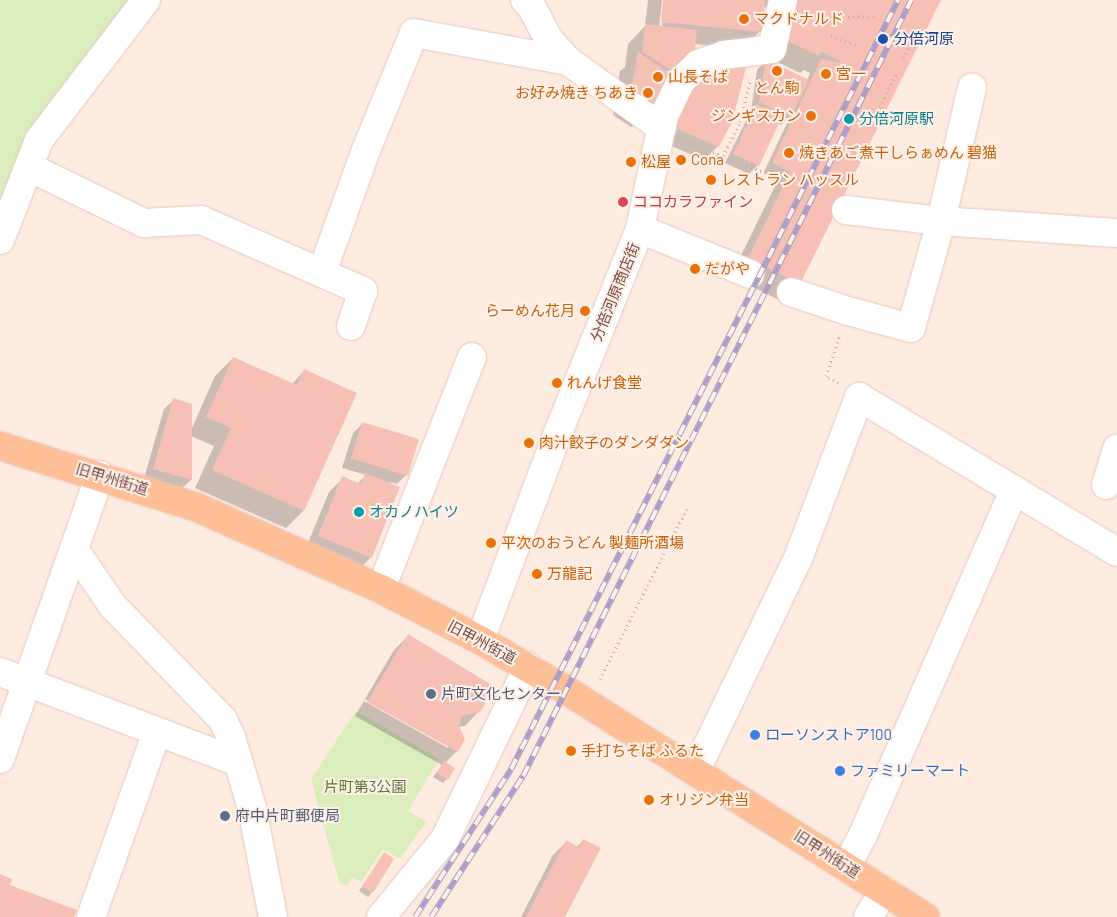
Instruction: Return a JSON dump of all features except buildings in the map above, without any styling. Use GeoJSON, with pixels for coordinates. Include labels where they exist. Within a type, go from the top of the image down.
{"type":"FeatureCollection","features":[{"type":"Feature","properties":{"kind":"main road","name":"旧甲州街道"},"geometry":{"type":"LineString","coordinates":[[0,446],[100,475],[196,507],[381,589],[480,640],[588,703],[925,917]]}},
{"type":"Feature","properties":{"kind":"street"},"geometry":{"type":"LineString","coordinates":[[0,240],[39,140],[51,122],[116,42],[146,0]]}},
{"type":"Feature","properties":{"kind":"street"},"geometry":{"type":"LineString","coordinates":[[525,0],[550,41],[568,60],[662,128]]}},
{"type":"Feature","properties":{"kind":"street","name":"分倍河原商店街"},"geometry":{"type":"LineString","coordinates":[[480,640],[558,434],[640,230],[664,116],[681,81],[698,64],[724,55],[772,49],[783,0]]}},
{"type":"Feature","properties":{"kind":"street"},"geometry":{"type":"LineString","coordinates":[[322,272],[366,150],[414,32],[568,60]]}},
{"type":"Feature","properties":{"kind":"street"},"geometry":{"type":"LineString","coordinates":[[791,292],[848,311],[911,328],[941,221],[972,88]]}},
{"type":"Feature","properties":{"kind":"street"},"geometry":{"type":"LineString","coordinates":[[28,168],[144,223],[201,220],[363,291],[350,326]]}},
{"type":"Feature","properties":{"kind":"street"},"geometry":{"type":"LineString","coordinates":[[846,210],[941,221],[1117,232]]}},
{"type":"Feature","properties":{"kind":"street"},"geometry":{"type":"LineString","coordinates":[[640,230],[750,274]]}},
{"type":"Feature","properties":{"kind":"street"},"geometry":{"type":"LineString","coordinates":[[381,589],[472,357]]}},
{"type":"Feature","properties":{"kind":"street"},"geometry":{"type":"LineString","coordinates":[[696,770],[799,556],[859,397],[1117,552]]}},
{"type":"Feature","properties":{"kind":"street"},"geometry":{"type":"LineString","coordinates":[[1106,485],[1117,449]]}},
{"type":"Feature","properties":{"kind":"street"},"geometry":{"type":"LineString","coordinates":[[0,759],[100,475]]}},
{"type":"Feature","properties":{"kind":"street"},"geometry":{"type":"LineString","coordinates":[[846,867],[862,837],[1014,490]]}},
{"type":"Feature","properties":{"kind":"street"},"geometry":{"type":"LineString","coordinates":[[74,550],[112,605],[224,720],[252,808],[273,917]]}},
{"type":"Feature","properties":{"kind":"street"},"geometry":{"type":"LineString","coordinates":[[381,917],[445,839],[528,667]]}},
{"type":"Feature","properties":{"kind":"street"},"geometry":{"type":"LineString","coordinates":[[0,672],[27,684],[238,762]]}},
{"type":"Feature","properties":{"kind":"street"},"geometry":{"type":"LineString","coordinates":[[91,917],[157,732]]}},
{"type":"Feature","properties":{"kind":"street"},"geometry":{"type":"LineString","coordinates":[[868,917],[884,891]]}},
{"type":"Feature","properties":{"kind":"path"},"geometry":{"type":"LineString","coordinates":[[833,17],[874,16]]}},
{"type":"Feature","properties":{"kind":"path"},"geometry":{"type":"LineString","coordinates":[[903,58],[916,32]]}},
{"type":"Feature","properties":{"kind":"path"},"geometry":{"type":"LineString","coordinates":[[831,36],[858,46]]}},
{"type":"Feature","properties":{"kind":"path"},"geometry":{"type":"LineString","coordinates":[[723,156],[740,122],[754,68],[753,51]]}},
{"type":"Feature","properties":{"kind":"path"},"geometry":{"type":"LineString","coordinates":[[880,107],[896,74]]}},
{"type":"Feature","properties":{"kind":"path"},"geometry":{"type":"LineString","coordinates":[[662,128],[673,136],[777,178]]}},
{"type":"Feature","properties":{"kind":"path"},"geometry":{"type":"LineString","coordinates":[[848,311],[826,376],[859,397]]}},
{"type":"Feature","properties":{"kind":"path"},"geometry":{"type":"LineString","coordinates":[[588,703],[688,506]]}},
{"type":"Feature","properties":{"kind":"green space"},"geometry":{"type":"Polygon","coordinates":[[[0,0],[132,0],[0,212],[0,0]]]}},
{"type":"Feature","properties":{"kind":"green space","name":"片町第3公園"},"geometry":{"type":"Polygon","coordinates":[[[356,711],[439,759],[408,811],[426,822],[400,859],[383,849],[361,882],[352,877],[347,886],[339,882],[311,779],[356,711]]]}},
{"type":"Feature","properties":{"kind":"railway"},"geometry":{"type":"LineString","coordinates":[[415,917],[511,769],[898,0]]}},
{"type":"Feature","properties":{"kind":"railway"},"geometry":{"type":"LineString","coordinates":[[431,917],[523,776],[911,0]]}},
{"type":"Feature","properties":{"kind":"place","name":"マクドナルド"},"geometry":{"type":"Point","coordinates":[744,19]}},
{"type":"Feature","properties":{"kind":"place","name":"分倍河原"},"geometry":{"type":"Point","coordinates":[883,39]}},
{"type":"Feature","properties":{"kind":"place","name":"とん駒"},"geometry":{"type":"Point","coordinates":[777,71]}},
{"type":"Feature","properties":{"kind":"place","name":"宮一"},"geometry":{"type":"Point","coordinates":[826,74]}},
{"type":"Feature","properties":{"kind":"place","name":"山長そば"},"geometry":{"type":"Point","coordinates":[658,77]}},
{"type":"Feature","properties":{"kind":"place","name":"お好み焼き ちあき"},"geometry":{"type":"Point","coordinates":[648,93]}},
{"type":"Feature","properties":{"kind":"place","name":"ジンギスカン"},"geometry":{"type":"Point","coordinates":[811,116]}},
{"type":"Feature","properties":{"kind":"place","name":"分倍河原駅"},"geometry":{"type":"Point","coordinates":[849,119]}},
{"type":"Feature","properties":{"kind":"place","name":"焼きあご煮干しらぁめん 碧猫"},"geometry":{"type":"Point","coordinates":[789,153]}},
{"type":"Feature","properties":{"kind":"place","name":"Cona"},"geometry":{"type":"Point","coordinates":[681,160]}},
{"type":"Feature","properties":{"kind":"place","name":"松屋"},"geometry":{"type":"Point","coordinates":[631,162]}},
{"type":"Feature","properties":{"kind":"place","name":"レストラン ハッスル"},"geometry":{"type":"Point","coordinates":[711,180]}},
{"type":"Feature","properties":{"kind":"place","name":"ココカラファイン"},"geometry":{"type":"Point","coordinates":[623,202]}},
{"type":"Feature","properties":{"kind":"place","name":"だがや"},"geometry":{"type":"Point","coordinates":[695,269]}},
{"type":"Feature","properties":{"kind":"place","name":"らーめん花月"},"geometry":{"type":"Point","coordinates":[585,311]}},
{"type":"Feature","properties":{"kind":"place","name":"れんげ食堂"},"geometry":{"type":"Point","coordinates":[557,383]}},
{"type":"Feature","properties":{"kind":"place","name":"肉汁餃子のダンダダン"},"geometry":{"type":"Point","coordinates":[529,443]}},
{"type":"Feature","properties":{"kind":"place","name":"オカノハイツ"},"geometry":{"type":"Point","coordinates":[359,512]}},
{"type":"Feature","properties":{"kind":"place","name":"平次のおうどん 製麺所酒場"},"geometry":{"type":"Point","coordinates":[491,543]}},
{"type":"Feature","properties":{"kind":"place","name":"万龍記"},"geometry":{"type":"Point","coordinates":[537,574]}},
{"type":"Feature","properties":{"kind":"place","name":"片町文化センター"},"geometry":{"type":"Point","coordinates":[431,694]}},
{"type":"Feature","properties":{"kind":"place","name":"ローソンストア100"},"geometry":{"type":"Point","coordinates":[755,735]}},
{"type":"Feature","properties":{"kind":"place","name":"手打ちそば ふるた"},"geometry":{"type":"Point","coordinates":[571,751]}},
{"type":"Feature","properties":{"kind":"place","name":"ファミリーマート"},"geometry":{"type":"Point","coordinates":[840,771]}},
{"type":"Feature","properties":{"kind":"place","name":"オリジン弁当"},"geometry":{"type":"Point","coordinates":[649,800]}},
{"type":"Feature","properties":{"kind":"place","name":"府中片町郵便局"},"geometry":{"type":"Point","coordinates":[225,816]}}]}
